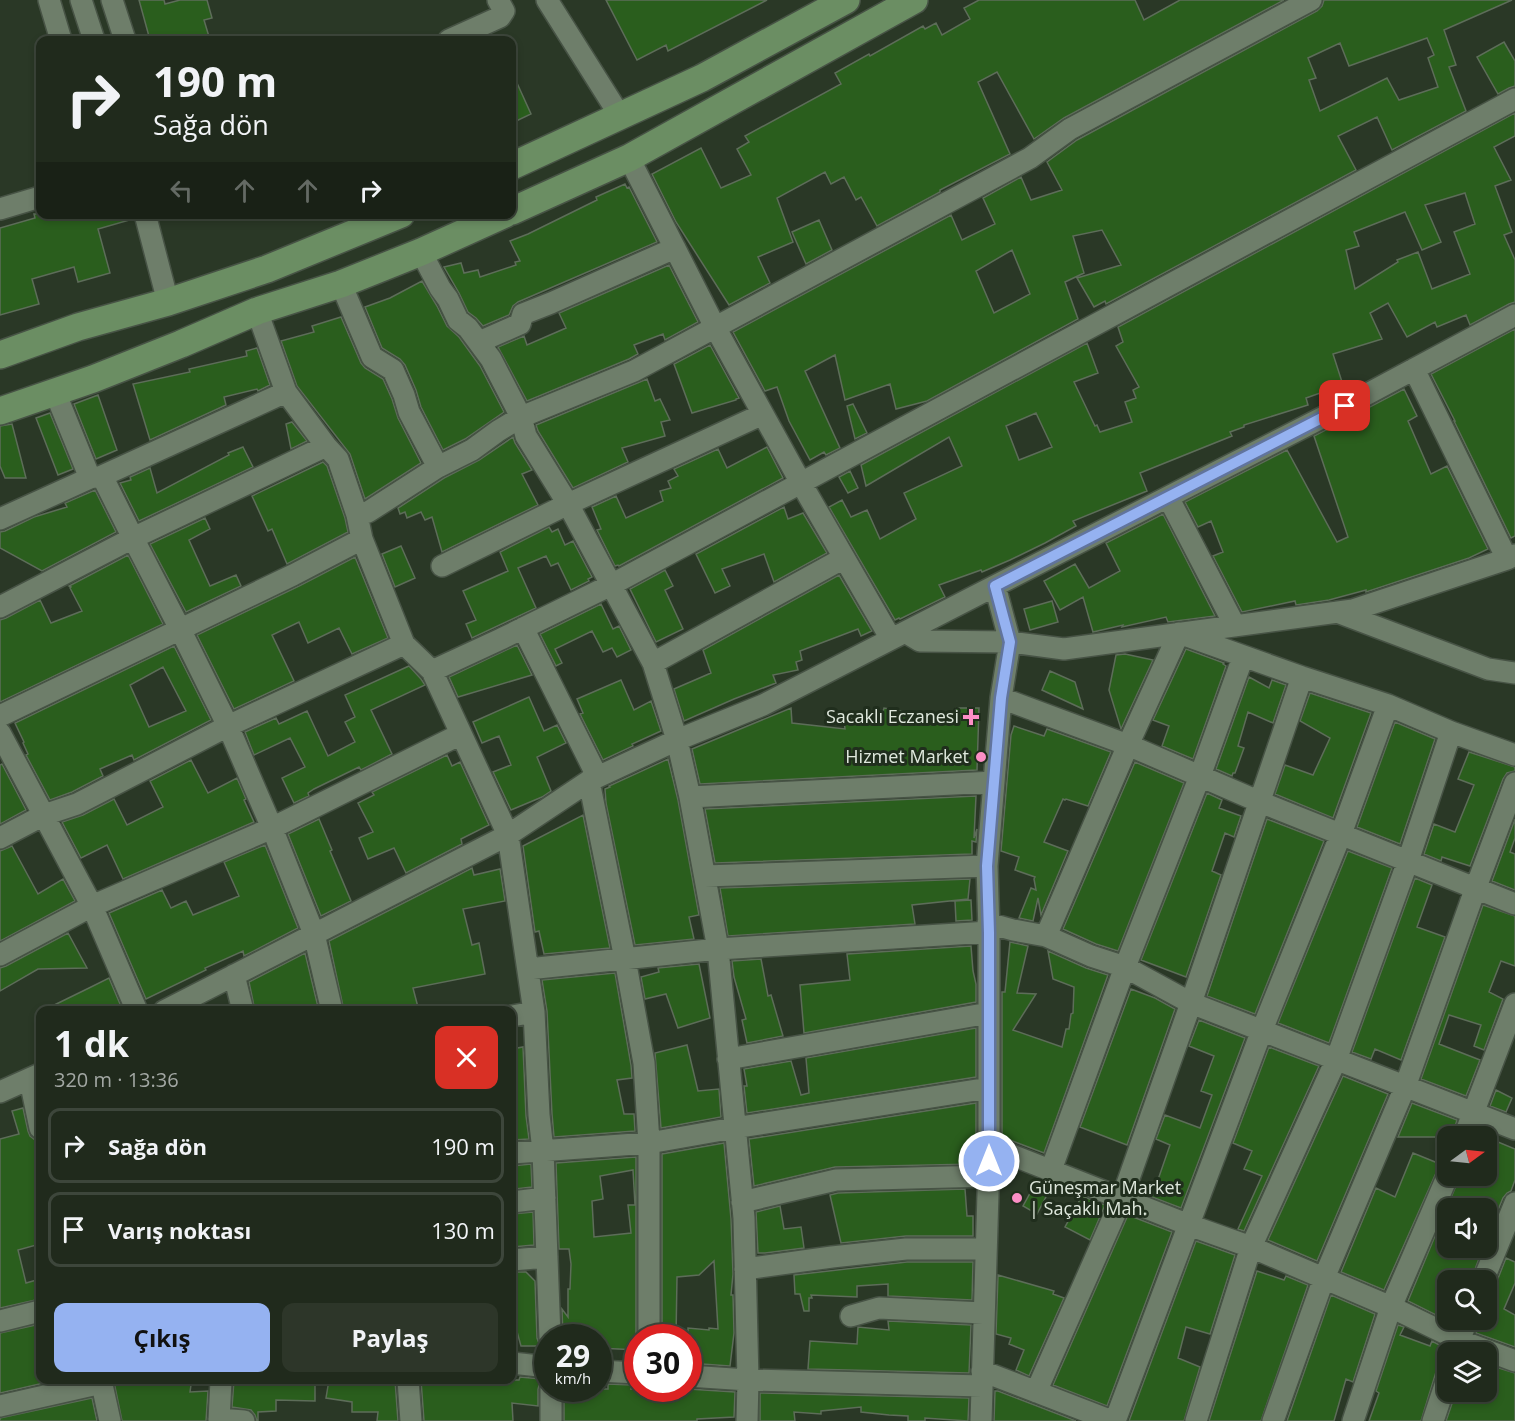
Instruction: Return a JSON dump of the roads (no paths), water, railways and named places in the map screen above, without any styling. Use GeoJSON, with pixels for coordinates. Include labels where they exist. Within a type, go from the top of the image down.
{"type":"FeatureCollection","features":[{"type":"Feature","properties":{"kind":"main road"},"geometry":{"type":"LineString","coordinates":[[516,164],[702,78],[846,0]]}},
{"type":"Feature","properties":{"kind":"main road"},"geometry":{"type":"LineString","coordinates":[[516,210],[629,158],[914,0]]}},
{"type":"Feature","properties":{"kind":"main road"},"geometry":{"type":"LineString","coordinates":[[0,355],[78,327],[168,302],[267,269],[389,219]]}},
{"type":"Feature","properties":{"kind":"main road"},"geometry":{"type":"LineString","coordinates":[[0,411],[116,370],[257,311],[341,284],[421,252],[494,219]]}},
{"type":"Feature","properties":{"kind":"street"},"geometry":{"type":"LineString","coordinates":[[49,0],[60,36]]}},
{"type":"Feature","properties":{"kind":"street"},"geometry":{"type":"LineString","coordinates":[[81,0],[92,36]]}},
{"type":"Feature","properties":{"kind":"street"},"geometry":{"type":"LineString","coordinates":[[111,0],[124,36]]}},
{"type":"Feature","properties":{"kind":"street"},"geometry":{"type":"LineString","coordinates":[[459,36],[501,17],[504,11],[498,0]]}},
{"type":"Feature","properties":{"kind":"street"},"geometry":{"type":"LineString","coordinates":[[547,0],[620,116]]}},
{"type":"Feature","properties":{"kind":"street"},"geometry":{"type":"LineString","coordinates":[[357,515],[368,512],[438,467],[472,450],[521,417],[634,371],[1030,158],[1070,129],[1311,0]]}},
{"type":"Feature","properties":{"kind":"street"},"geometry":{"type":"LineString","coordinates":[[432,671],[611,585],[1515,99]]}},
{"type":"Feature","properties":{"kind":"street"},"geometry":{"type":"LineString","coordinates":[[629,158],[715,327],[801,483],[844,558],[898,636],[920,641],[1010,642],[1064,649],[1353,610],[1511,557],[1414,369]]}},
{"type":"Feature","properties":{"kind":"street"},"geometry":{"type":"LineString","coordinates":[[0,209],[36,198]]}},
{"type":"Feature","properties":{"kind":"street"},"geometry":{"type":"LineString","coordinates":[[146,219],[168,302]]}},
{"type":"Feature","properties":{"kind":"street"},"geometry":{"type":"LineString","coordinates":[[479,342],[520,324],[523,314],[675,248]]}},
{"type":"Feature","properties":{"kind":"street"},"geometry":{"type":"LineString","coordinates":[[421,252],[458,320],[468,328],[491,359],[521,417],[526,436],[568,504],[653,663],[677,740],[690,797],[717,949],[744,1218],[747,1421]]}},
{"type":"Feature","properties":{"kind":"street"},"geometry":{"type":"LineString","coordinates":[[341,284],[372,357],[393,370],[409,412],[438,467]]}},
{"type":"Feature","properties":{"kind":"street"},"geometry":{"type":"LineString","coordinates":[[257,311],[286,392],[338,459],[357,515],[362,540],[404,644],[432,671],[508,835],[534,1012],[543,1151],[549,1324]]}},
{"type":"Feature","properties":{"kind":"street"},"geometry":{"type":"LineString","coordinates":[[174,1006],[508,835],[589,781],[677,740],[763,705],[1168,497],[1515,315]]}},
{"type":"Feature","properties":{"kind":"street"},"geometry":{"type":"LineString","coordinates":[[55,392],[96,477],[133,538],[228,726],[314,934],[331,1006]]}},
{"type":"Feature","properties":{"kind":"street"},"geometry":{"type":"LineString","coordinates":[[0,519],[286,392]]}},
{"type":"Feature","properties":{"kind":"street"},"geometry":{"type":"LineString","coordinates":[[442,566],[568,504],[763,414]]}},
{"type":"Feature","properties":{"kind":"street"},"geometry":{"type":"LineString","coordinates":[[0,607],[133,538],[326,446]]}},
{"type":"Feature","properties":{"kind":"street"},"geometry":{"type":"LineString","coordinates":[[1168,497],[1235,626]]}},
{"type":"Feature","properties":{"kind":"street"},"geometry":{"type":"LineString","coordinates":[[0,716],[362,540]]}},
{"type":"Feature","properties":{"kind":"street"},"geometry":{"type":"LineString","coordinates":[[653,663],[844,558]]}},
{"type":"Feature","properties":{"kind":"street"},"geometry":{"type":"LineString","coordinates":[[981,1421],[989,1146],[987,866],[1001,698],[1010,642],[995,586]]}},
{"type":"Feature","properties":{"kind":"street"},"geometry":{"type":"LineString","coordinates":[[1337,612],[1488,669],[1515,673]]}},
{"type":"Feature","properties":{"kind":"street"},"geometry":{"type":"LineString","coordinates":[[523,628],[596,774],[589,781]]}},
{"type":"Feature","properties":{"kind":"street"},"geometry":{"type":"LineString","coordinates":[[1179,633],[1388,705],[1451,732],[1515,755]]}},
{"type":"Feature","properties":{"kind":"street"},"geometry":{"type":"LineString","coordinates":[[1046,936],[1179,633]]}},
{"type":"Feature","properties":{"kind":"street"},"geometry":{"type":"LineString","coordinates":[[0,837],[44,815],[76,804],[228,726],[404,644]]}},
{"type":"Feature","properties":{"kind":"street"},"geometry":{"type":"LineString","coordinates":[[1051,1170],[1125,967],[1244,657]]}},
{"type":"Feature","properties":{"kind":"street"},"geometry":{"type":"LineString","coordinates":[[1036,1392],[1122,1198],[1302,677]]}},
{"type":"Feature","properties":{"kind":"street"},"geometry":{"type":"LineString","coordinates":[[1001,698],[1128,745],[1260,802],[1515,904]]}},
{"type":"Feature","properties":{"kind":"street"},"geometry":{"type":"LineString","coordinates":[[702,1377],[748,1380],[982,1378],[1036,1392],[1114,1421],[1262,1030],[1341,834],[1388,705]]}},
{"type":"Feature","properties":{"kind":"street"},"geometry":{"type":"LineString","coordinates":[[1196,1421],[1251,1247],[1336,1060],[1408,861],[1451,732]]}},
{"type":"Feature","properties":{"kind":"street"},"geometry":{"type":"LineString","coordinates":[[0,733],[92,906],[135,1006]]}},
{"type":"Feature","properties":{"kind":"street"},"geometry":{"type":"LineString","coordinates":[[0,955],[92,906],[272,828],[461,734]]}},
{"type":"Feature","properties":{"kind":"street"},"geometry":{"type":"LineString","coordinates":[[589,781],[644,1063],[649,1143],[649,1324]]}},
{"type":"Feature","properties":{"kind":"street"},"geometry":{"type":"LineString","coordinates":[[690,797],[994,782]]}},
{"type":"Feature","properties":{"kind":"street"},"geometry":{"type":"LineString","coordinates":[[1273,1421],[1324,1278],[1405,1087],[1515,783]]}},
{"type":"Feature","properties":{"kind":"street"},"geometry":{"type":"LineString","coordinates":[[705,876],[987,866]]}},
{"type":"Feature","properties":{"kind":"street"},"geometry":{"type":"LineString","coordinates":[[528,969],[717,949],[988,928],[1013,930],[1046,936],[1090,956],[1125,967],[1191,1003],[1515,1129]]}},
{"type":"Feature","properties":{"kind":"street"},"geometry":{"type":"LineString","coordinates":[[234,975],[242,1006]]}},
{"type":"Feature","properties":{"kind":"street"},"geometry":{"type":"LineString","coordinates":[[1469,1126],[1515,1004]]}},
{"type":"Feature","properties":{"kind":"street"},"geometry":{"type":"LineString","coordinates":[[516,1015],[534,1012]]}},
{"type":"Feature","properties":{"kind":"street"},"geometry":{"type":"LineString","coordinates":[[728,1059],[989,1013]]}},
{"type":"Feature","properties":{"kind":"street"},"geometry":{"type":"LineString","coordinates":[[0,1092],[35,1077]]}},
{"type":"Feature","properties":{"kind":"street"},"geometry":{"type":"LineString","coordinates":[[516,1153],[649,1143],[989,1088]]}},
{"type":"Feature","properties":{"kind":"street"},"geometry":{"type":"LineString","coordinates":[[989,1146],[1251,1247],[1324,1278],[1391,1307],[1449,1342]]}},
{"type":"Feature","properties":{"kind":"street"},"geometry":{"type":"LineString","coordinates":[[742,1202],[836,1180],[988,1176]]}},
{"type":"Feature","properties":{"kind":"street"},"geometry":{"type":"LineString","coordinates":[[1353,1421],[1391,1307],[1444,1186]]}},
{"type":"Feature","properties":{"kind":"street"},"geometry":{"type":"LineString","coordinates":[[516,1202],[545,1198]]}},
{"type":"Feature","properties":{"kind":"street"},"geometry":{"type":"LineString","coordinates":[[1488,1270],[1515,1203]]}},
{"type":"Feature","properties":{"kind":"street"},"geometry":{"type":"LineString","coordinates":[[745,1269],[906,1249],[985,1249]]}},
{"type":"Feature","properties":{"kind":"street"},"geometry":{"type":"LineString","coordinates":[[516,1260],[547,1257]]}},
{"type":"Feature","properties":{"kind":"street"},"geometry":{"type":"LineString","coordinates":[[851,1316],[879,1308],[983,1313]]}},
{"type":"Feature","properties":{"kind":"street"},"geometry":{"type":"LineString","coordinates":[[0,1321],[36,1312]]}},
{"type":"Feature","properties":{"kind":"street"},"geometry":{"type":"LineString","coordinates":[[1497,1357],[1515,1361]]}},
{"type":"Feature","properties":{"kind":"street"},"geometry":{"type":"LineString","coordinates":[[516,1363],[534,1365]]}},
{"type":"Feature","properties":{"kind":"street"},"geometry":{"type":"LineString","coordinates":[[0,1406],[93,1384]]}},
{"type":"Feature","properties":{"kind":"street"},"geometry":{"type":"LineString","coordinates":[[101,1384],[110,1421]]}},
{"type":"Feature","properties":{"kind":"street"},"geometry":{"type":"LineString","coordinates":[[221,1384],[219,1420],[244,1421]]}},
{"type":"Feature","properties":{"kind":"street"},"geometry":{"type":"LineString","coordinates":[[408,1384],[411,1421]]}},
{"type":"Feature","properties":{"kind":"street"},"geometry":{"type":"LineString","coordinates":[[551,1402],[551,1421]]}},
{"type":"Feature","properties":{"kind":"street"},"geometry":{"type":"LineString","coordinates":[[1433,1421],[1439,1402]]}},
{"type":"Feature","properties":{"kind":"place","name":"Sacaklı Eczanesi"},"geometry":{"type":"Point","coordinates":[971,717]}},
{"type":"Feature","properties":{"kind":"place","name":"Hizmet Market"},"geometry":{"type":"Point","coordinates":[981,757]}},
{"type":"Feature","properties":{"kind":"place","name":"Güneşmar Market | Saçaklı Mah."},"geometry":{"type":"Point","coordinates":[1017,1198]}}]}
